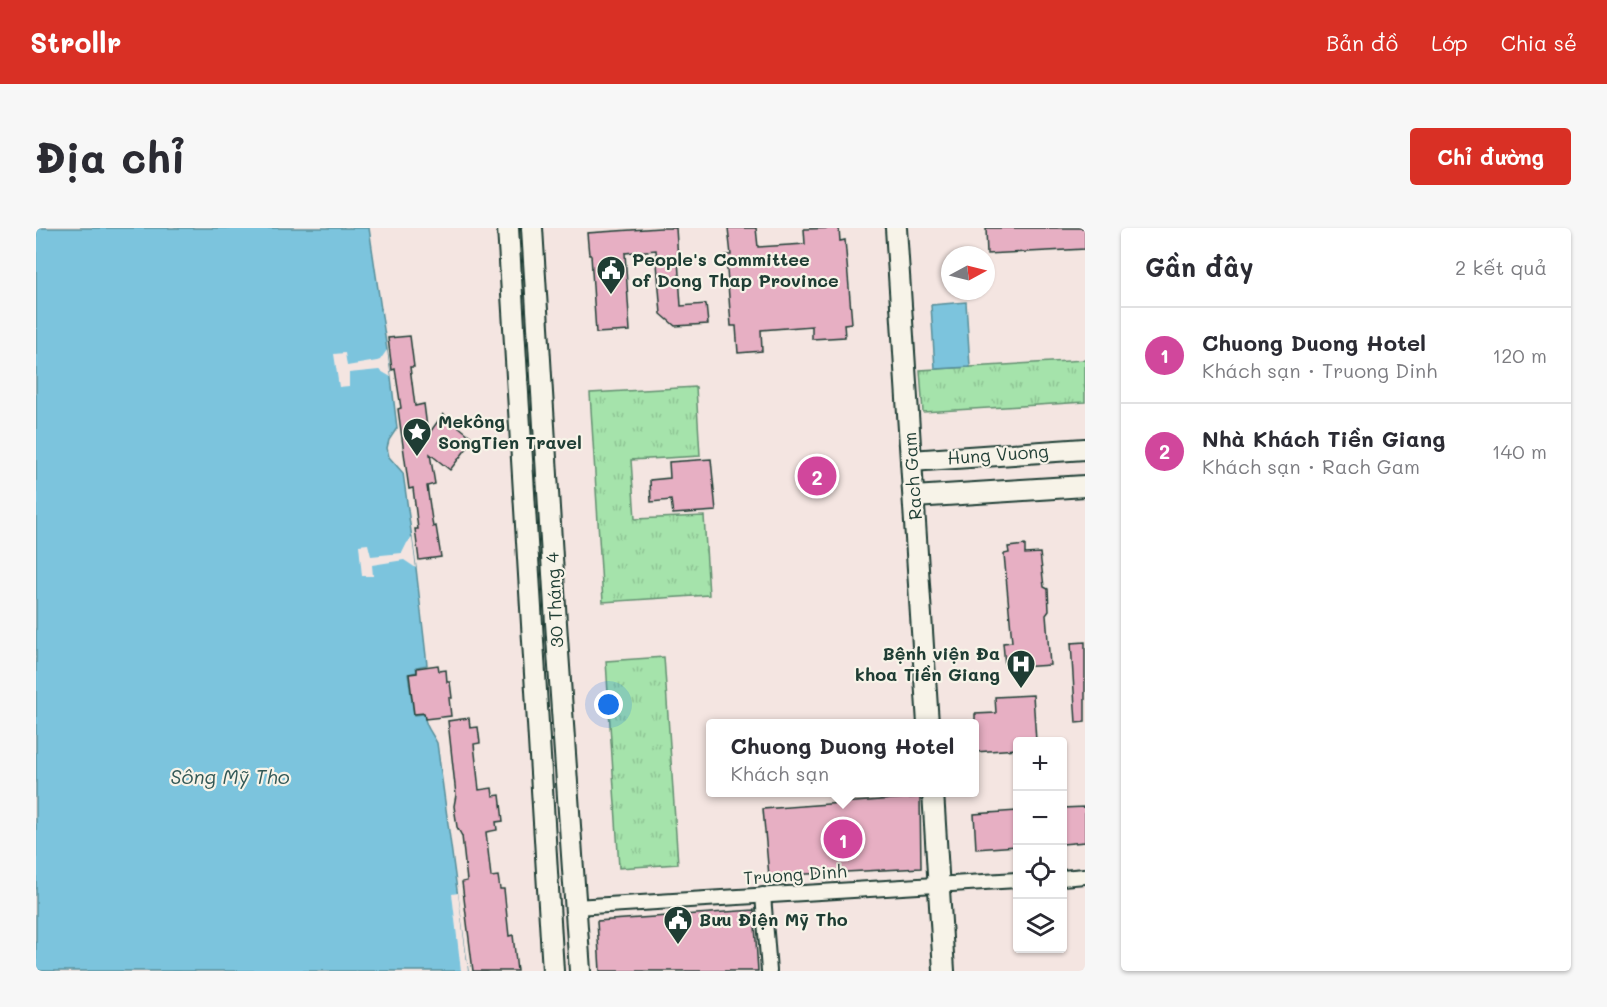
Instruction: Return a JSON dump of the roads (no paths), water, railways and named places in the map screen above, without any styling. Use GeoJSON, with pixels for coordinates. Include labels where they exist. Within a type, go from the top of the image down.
{"type":"FeatureCollection","features":[{"type":"Feature","properties":{"kind":"main road","name":"30 Tháng 4"},"geometry":{"type":"LineString","coordinates":[[508,228],[553,971]]}},
{"type":"Feature","properties":{"kind":"main road","name":"30 Tháng 4"},"geometry":{"type":"LineString","coordinates":[[532,228],[555,623],[580,971]]}},
{"type":"Feature","properties":{"kind":"main road","name":"Rach Gam"},"geometry":{"type":"LineString","coordinates":[[896,228],[928,719]]}},
{"type":"Feature","properties":{"kind":"main road","name":"Hung Vuong"},"geometry":{"type":"LineString","coordinates":[[912,460],[1085,449]]}},
{"type":"Feature","properties":{"kind":"main road","name":"Hung Vuong"},"geometry":{"type":"LineString","coordinates":[[914,497],[1085,486]]}},
{"type":"Feature","properties":{"kind":"main road"},"geometry":{"type":"LineString","coordinates":[[532,624],[555,623]]}},
{"type":"Feature","properties":{"kind":"main road"},"geometry":{"type":"LineString","coordinates":[[933,797],[944,971]]}},
{"type":"Feature","properties":{"kind":"main road"},"geometry":{"type":"LineString","coordinates":[[549,909],[575,907]]}},
{"type":"Feature","properties":{"kind":"street"},"geometry":{"type":"LineString","coordinates":[[1067,878],[1085,876]]}},
{"type":"Feature","properties":{"kind":"street","name":"Truong Dinh"},"geometry":{"type":"LineString","coordinates":[[575,907],[1013,880]]}},
{"type":"Feature","properties":{"kind":"street"},"geometry":{"type":"LineString","coordinates":[[763,895],[770,971]]}},
{"type":"Feature","properties":{"kind":"water","name":"Sông Mỹ Tho"},"geometry":{"type":"Polygon","coordinates":[[[36,228],[369,228],[397,428],[387,448],[389,457],[403,473],[427,665],[416,667],[417,672],[408,674],[414,715],[424,714],[427,726],[437,743],[468,971],[36,971],[36,228]]]}},
{"type":"Feature","properties":{"kind":"water"},"geometry":{"type":"Polygon","coordinates":[[[966,302],[970,367],[935,369],[931,305],[966,302]]]}},
{"type":"Feature","properties":{"kind":"place","name":"People's Committee of Dong Thap Province"},"geometry":{"type":"Point","coordinates":[611,296]}},
{"type":"Feature","properties":{"kind":"place","name":"Mekông SongTien Travel"},"geometry":{"type":"Point","coordinates":[417,458]}},
{"type":"Feature","properties":{"kind":"place","name":"Nhà Khách Tiền Giang"},"geometry":{"type":"Point","coordinates":[817,476]}},
{"type":"Feature","properties":{"kind":"place","name":"Bệnh viện Đa khoa Tiền Giang"},"geometry":{"type":"Point","coordinates":[1021,690]}},
{"type":"Feature","properties":{"kind":"place","name":"Chuong Duong Hotel"},"geometry":{"type":"Point","coordinates":[843,839]}},
{"type":"Feature","properties":{"kind":"place","name":"Bưu Điện Mỹ Tho"},"geometry":{"type":"Point","coordinates":[678,946]}}]}
